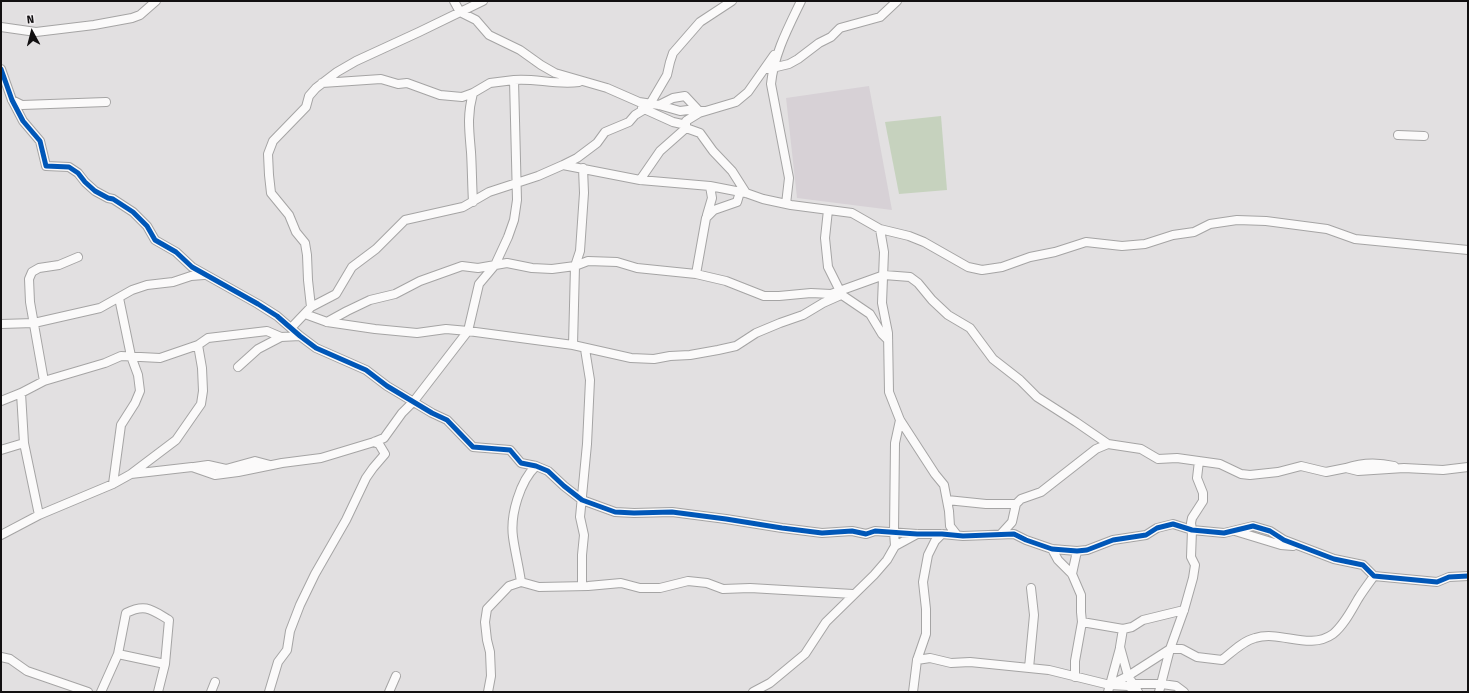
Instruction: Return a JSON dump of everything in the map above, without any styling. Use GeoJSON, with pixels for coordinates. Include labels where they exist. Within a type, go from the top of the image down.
{"type":"FeatureCollection","features":[{"type":"Feature","properties":{"kind":"street"},"geometry":{"type":"LineString","coordinates":[[1,26],[36,32],[94,25],[132,18],[140,15],[156,1]]}},
{"type":"Feature","properties":{"kind":"street"},"geometry":{"type":"LineString","coordinates":[[454,1],[460,12],[476,20],[489,35],[520,50],[555,73],[607,88],[625,96],[634,104],[647,106],[659,105],[680,111],[702,111],[736,102],[748,92],[779,48]]}},
{"type":"Feature","properties":{"kind":"street"},"geometry":{"type":"LineString","coordinates":[[312,307],[305,243],[296,232],[289,215],[271,193],[268,154],[273,141],[306,107],[309,96],[316,88],[337,72],[356,61],[483,1]]}},
{"type":"Feature","properties":{"kind":"street"},"geometry":{"type":"LineString","coordinates":[[291,328],[312,307],[336,294],[352,267],[376,249],[405,220],[463,207],[489,192],[518,183],[563,165],[577,158],[596,143],[605,132],[629,122],[647,106],[667,75],[673,52],[700,22],[732,1]]}},
{"type":"Feature","properties":{"kind":"street"},"geometry":{"type":"LineString","coordinates":[[786,204],[789,178],[770,84],[772,68],[779,48],[801,1]]}},
{"type":"Feature","properties":{"kind":"street"},"geometry":{"type":"LineString","coordinates":[[757,79],[767,70],[789,64],[798,59],[840,28],[880,17],[897,1]]}},
{"type":"Feature","properties":{"kind":"street"},"geometry":{"type":"LineString","coordinates":[[1,70],[12,100],[23,121],[40,141],[46,166],[69,167],[78,173],[84,182],[95,192],[113,199],[133,212],[147,226],[155,240],[176,252],[192,267],[277,316],[316,348],[366,370],[387,386],[432,413],[447,420],[473,447],[510,450],[521,463],[536,466],[548,471],[582,500],[615,512],[672,512],[822,533],[852,531],[866,534],[875,531],[957,535],[1014,534],[1026,540],[1052,548],[1077,551],[1087,550],[1113,540],[1146,535],[1157,528],[1173,524],[1192,530],[1224,533],[1253,526],[1270,531],[1284,540],[1334,559],[1364,565],[1374,576],[1438,582],[1450,578],[1468,576]]}},
{"type":"Feature","properties":{"kind":"street"},"geometry":{"type":"LineString","coordinates":[[322,83],[381,79],[398,84],[407,83],[440,95],[462,97],[473,93],[490,83],[522,79],[564,84],[583,81]]}},
{"type":"Feature","properties":{"kind":"street"},"geometry":{"type":"LineString","coordinates":[[131,474],[192,467],[214,475],[321,458],[384,438],[468,331],[479,284],[495,265],[508,237],[514,220],[518,183],[515,140],[514,80]]}},
{"type":"Feature","properties":{"kind":"street"},"geometry":{"type":"LineString","coordinates":[[473,93],[469,110],[473,202]]}},
{"type":"Feature","properties":{"kind":"street"},"geometry":{"type":"LineString","coordinates":[[659,105],[673,98],[685,96],[702,111]]}},
{"type":"Feature","properties":{"kind":"street"},"geometry":{"type":"LineString","coordinates":[[12,100],[22,105],[106,102]]}},
{"type":"Feature","properties":{"kind":"street"},"geometry":{"type":"LineString","coordinates":[[647,106],[673,122],[682,124],[686,128],[700,133],[713,151],[732,170],[743,192]]}},
{"type":"Feature","properties":{"kind":"street"},"geometry":{"type":"LineString","coordinates":[[640,180],[660,151],[686,128],[686,121],[702,111]]}},
{"type":"Feature","properties":{"kind":"street"},"geometry":{"type":"LineString","coordinates":[[1398,135],[1424,136]]}},
{"type":"Feature","properties":{"kind":"street"},"geometry":{"type":"LineString","coordinates":[[563,165],[640,180],[710,186],[743,192],[786,204],[852,213],[880,229],[909,236],[924,242],[968,267],[982,270],[1002,267],[1030,256],[1055,252],[1086,242],[1122,246],[1145,244],[1173,235],[1194,232],[1210,224],[1237,220],[1266,221],[1327,229],[1355,239],[1468,250]]}},
{"type":"Feature","properties":{"kind":"street"},"geometry":{"type":"LineString","coordinates":[[573,346],[575,266],[580,251],[584,193],[583,168]]}},
{"type":"Feature","properties":{"kind":"street"},"geometry":{"type":"LineString","coordinates":[[696,274],[706,218],[712,198],[710,186]]}},
{"type":"Feature","properties":{"kind":"street"},"geometry":{"type":"LineString","coordinates":[[706,218],[714,210],[737,202],[743,192]]}},
{"type":"Feature","properties":{"kind":"street"},"geometry":{"type":"LineString","coordinates":[[828,210],[825,238],[828,267],[843,291],[870,314],[882,334],[888,340]]}},
{"type":"Feature","properties":{"kind":"street"},"geometry":{"type":"LineString","coordinates":[[880,229],[884,252],[882,303],[888,340],[889,392],[900,420],[935,474],[944,485],[950,526],[957,535]]}},
{"type":"Feature","properties":{"kind":"street"},"geometry":{"type":"LineString","coordinates":[[44,381],[30,302],[29,279],[32,272],[39,268],[60,265],[78,257]]}},
{"type":"Feature","properties":{"kind":"street"},"geometry":{"type":"LineString","coordinates":[[327,322],[370,300],[395,294],[420,281],[462,266],[478,268],[507,263],[532,268],[552,269],[575,266],[588,261],[617,262],[637,268],[696,274],[726,281],[764,296],[811,293],[831,294],[843,291],[884,275],[910,277],[918,283],[932,300],[948,315],[970,328],[993,359],[1020,380],[1037,397],[1108,444],[1141,449],[1158,459],[1177,458],[1220,464],[1241,474],[1250,475],[1278,472],[1301,466],[1326,472],[1358,464],[1379,463],[1404,468],[1443,470],[1468,467]]}},
{"type":"Feature","properties":{"kind":"street"},"geometry":{"type":"LineString","coordinates":[[1,324],[34,323],[100,308],[132,290],[147,285],[173,282],[191,276],[204,275]]}},
{"type":"Feature","properties":{"kind":"street"},"geometry":{"type":"LineString","coordinates":[[305,314],[327,322],[417,333],[446,329],[468,331],[573,346],[631,358],[654,359],[670,356],[690,355],[736,346],[756,333],[802,315],[843,291]]}},
{"type":"Feature","properties":{"kind":"street"},"geometry":{"type":"LineString","coordinates":[[113,484],[122,425],[140,391],[138,376],[131,356],[119,298]]}},
{"type":"Feature","properties":{"kind":"street"},"geometry":{"type":"LineString","coordinates":[[1,401],[44,381],[105,364],[121,356],[160,358],[198,345],[208,338],[267,331],[281,337]]}},
{"type":"Feature","properties":{"kind":"street"},"geometry":{"type":"LineString","coordinates":[[238,367],[258,349],[281,337],[300,336]]}},
{"type":"Feature","properties":{"kind":"street"},"geometry":{"type":"LineString","coordinates":[[1,535],[39,515],[113,484],[131,474],[176,440],[202,404],[202,368],[198,345]]}},
{"type":"Feature","properties":{"kind":"street"},"geometry":{"type":"LineString","coordinates":[[582,586],[584,535],[580,517],[587,444],[590,380],[585,349]]}},
{"type":"Feature","properties":{"kind":"street"},"geometry":{"type":"LineString","coordinates":[[21,393],[24,443],[39,515]]}},
{"type":"Feature","properties":{"kind":"street"},"geometry":{"type":"LineString","coordinates":[[895,546],[895,442],[900,420]]}},
{"type":"Feature","properties":{"kind":"street"},"geometry":{"type":"LineString","coordinates":[[269,692],[278,662],[286,650],[290,631],[300,605],[315,574],[346,520],[366,478],[385,454],[380,444],[374,442]]}},
{"type":"Feature","properties":{"kind":"street"},"geometry":{"type":"LineString","coordinates":[[1,450],[24,443]]}},
{"type":"Feature","properties":{"kind":"street"},"geometry":{"type":"LineString","coordinates":[[1001,534],[1012,522],[1016,504],[1021,499],[1041,492],[1092,452],[1108,444]]}},
{"type":"Feature","properties":{"kind":"street"},"geometry":{"type":"LineString","coordinates":[[1160,688],[1170,649],[1184,610],[1193,578],[1195,565],[1191,557],[1192,518],[1203,501],[1203,493],[1197,478],[1199,461]]}},
{"type":"Feature","properties":{"kind":"street"},"geometry":{"type":"LineString","coordinates":[[521,582],[513,536],[514,519],[516,504],[524,483],[529,472],[536,466]]}},
{"type":"Feature","properties":{"kind":"street"},"geometry":{"type":"LineString","coordinates":[[947,500],[986,504],[1016,504]]}},
{"type":"Feature","properties":{"kind":"street"},"geometry":{"type":"LineString","coordinates":[[753,692],[770,683],[790,665],[852,594],[874,575],[887,560],[895,546],[917,534]]}},
{"type":"Feature","properties":{"kind":"street"},"geometry":{"type":"LineString","coordinates":[[913,692],[917,660],[926,634],[926,609],[923,582],[928,555],[935,540],[942,534]]}},
{"type":"Feature","properties":{"kind":"street"},"geometry":{"type":"LineString","coordinates":[[1052,548],[1058,560],[1072,574],[1081,595],[1080,612],[1082,622],[1075,661],[1075,676]]}},
{"type":"Feature","properties":{"kind":"street"},"geometry":{"type":"LineString","coordinates":[[1072,574],[1077,551]]}},
{"type":"Feature","properties":{"kind":"street"},"geometry":{"type":"LineString","coordinates":[[1109,688],[1170,649],[1182,649],[1197,658],[1222,660],[1244,643],[1254,638],[1268,635],[1305,641],[1318,641],[1334,633],[1351,613],[1374,576]]}},
{"type":"Feature","properties":{"kind":"street"},"geometry":{"type":"LineString","coordinates":[[488,692],[490,652],[485,622],[487,609],[509,586],[521,582],[539,587],[621,583],[640,588],[660,588],[688,581],[707,583],[723,589],[750,588],[852,594]]}},
{"type":"Feature","properties":{"kind":"street"},"geometry":{"type":"LineString","coordinates":[[1029,668],[1034,615],[1032,588]]}},
{"type":"Feature","properties":{"kind":"street"},"geometry":{"type":"LineString","coordinates":[[101,692],[118,654],[126,613],[135,609],[147,608],[169,620],[165,664],[158,692]]}},
{"type":"Feature","properties":{"kind":"street"},"geometry":{"type":"LineString","coordinates":[[1082,622],[1123,629],[1132,627],[1143,620],[1184,610]]}},
{"type":"Feature","properties":{"kind":"street"},"geometry":{"type":"LineString","coordinates":[[1109,688],[1120,647],[1123,629]]}},
{"type":"Feature","properties":{"kind":"street"},"geometry":{"type":"LineString","coordinates":[[1120,647],[1128,676],[1138,692]]}},
{"type":"Feature","properties":{"kind":"street"},"geometry":{"type":"LineString","coordinates":[[118,654],[165,664]]}},
{"type":"Feature","properties":{"kind":"street"},"geometry":{"type":"LineString","coordinates":[[1,657],[10,659],[27,671],[88,692]]}},
{"type":"Feature","properties":{"kind":"street"},"geometry":{"type":"LineString","coordinates":[[917,660],[930,658],[952,663],[970,662],[1049,670],[1075,676],[1109,688],[1128,686],[1138,692]]}},
{"type":"Feature","properties":{"kind":"street"},"geometry":{"type":"LineString","coordinates":[[389,692],[396,676]]}},
{"type":"Feature","properties":{"kind":"street"},"geometry":{"type":"LineString","coordinates":[[211,692],[215,682]]}},
{"type":"Feature","properties":{"kind":"street"},"geometry":{"type":"LineString","coordinates":[[1133,684],[1160,688],[1176,686],[1184,692]]}},
{"type":"Feature","properties":{"kind":"shaded area"},"geometry":{"type":"Polygon","coordinates":[[[869,86],[892,210],[797,198],[786,98],[869,86]]]}},
{"type":"Feature","properties":{"kind":"green space"},"geometry":{"type":"Polygon","coordinates":[[[941,116],[947,190],[899,194],[885,122],[941,116]]]}},
{"type":"Feature","properties":{"kind":"cycle path"},"geometry":{"type":"LineString","coordinates":[[1,69],[12,100],[23,121],[40,141],[46,166],[69,167],[78,173],[95,191],[113,199],[133,212],[147,226],[155,240],[176,252],[192,267],[277,316],[316,348],[366,370],[387,386],[432,413],[447,420],[473,447],[510,450],[521,463],[536,466],[548,471],[582,500],[615,512],[672,512],[822,533],[852,531],[866,534],[875,531],[963,536],[1014,534],[1052,549],[1077,551],[1087,550],[1113,540],[1146,535],[1157,528],[1173,524],[1192,530],[1224,533],[1253,526],[1270,531],[1284,540],[1334,559],[1363,565],[1374,576],[1437,582],[1449,577],[1468,576]]}}]}
